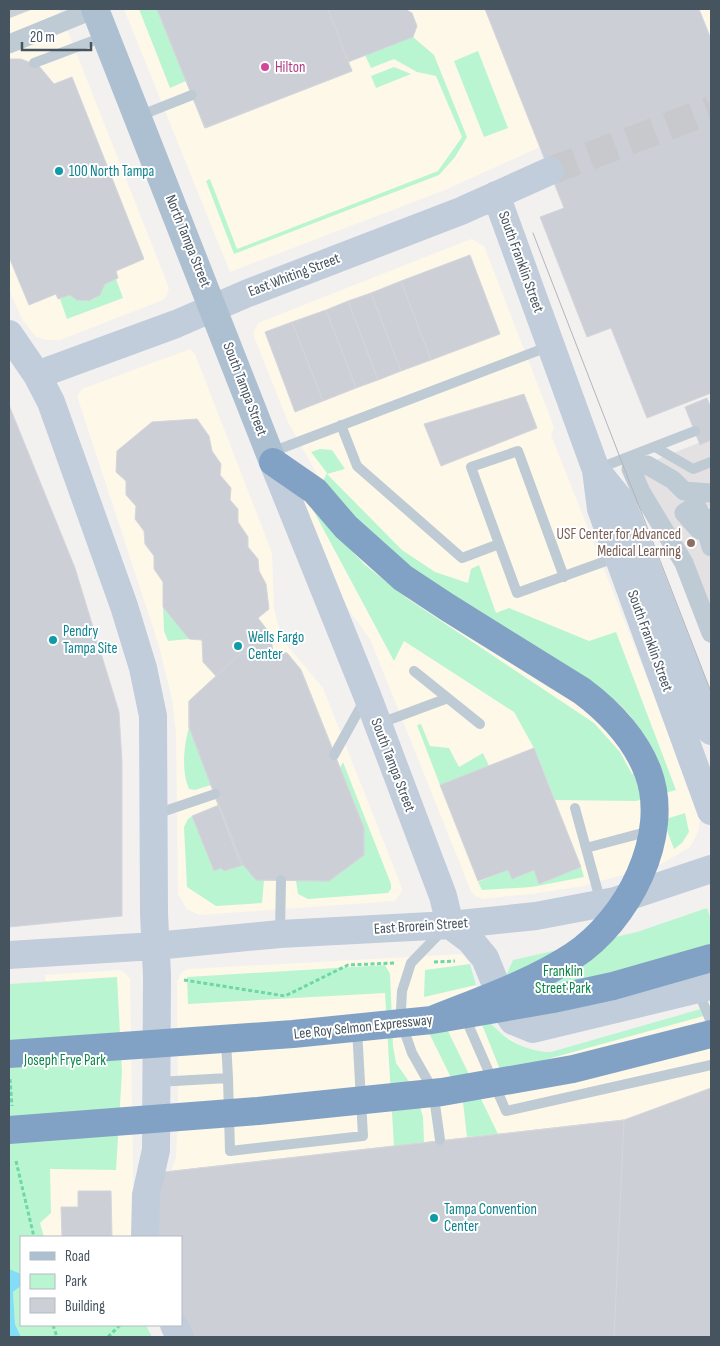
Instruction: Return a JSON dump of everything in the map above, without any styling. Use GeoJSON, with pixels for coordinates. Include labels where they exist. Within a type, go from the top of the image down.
{"type":"FeatureCollection","features":[{"type":"Feature","properties":{"kind":"highway"},"geometry":{"type":"LineString","coordinates":[[271,457],[315,491],[358,538],[403,578],[600,705],[630,737],[648,772],[652,788],[653,830],[649,852],[638,880],[622,908],[601,932],[574,955],[544,972],[430,1012]]}},
{"type":"Feature","properties":{"kind":"highway","name":"Lee Roy Selmon Expressway"},"geometry":{"type":"LineString","coordinates":[[9,1066],[293,1034],[430,1012],[553,999],[613,986],[711,958]]}},
{"type":"Feature","properties":{"kind":"highway"},"geometry":{"type":"LineString","coordinates":[[10,1120],[258,1111],[442,1092],[564,1071],[711,1034]]}},
{"type":"Feature","properties":{"kind":"main road","name":"North Tampa Street"},"geometry":{"type":"LineString","coordinates":[[95,9],[214,307]]}},
{"type":"Feature","properties":{"kind":"main road","name":"South Tampa Street"},"geometry":{"type":"LineString","coordinates":[[214,307],[271,457]]}},
{"type":"Feature","properties":{"kind":"street"},"geometry":{"type":"LineString","coordinates":[[9,44],[95,9]]}},
{"type":"Feature","properties":{"kind":"street","name":"East Whiting Street"},"geometry":{"type":"LineString","coordinates":[[37,375],[176,324],[214,307],[496,195],[550,171]]}},
{"type":"Feature","properties":{"kind":"street","name":"South Franklin Street"},"geometry":{"type":"LineString","coordinates":[[496,195],[596,470],[601,509],[711,812]]}},
{"type":"Feature","properties":{"kind":"street"},"geometry":{"type":"LineString","coordinates":[[9,334],[37,375],[51,402],[108,559],[143,668],[153,716],[156,1150],[148,1181],[145,1236]]}},
{"type":"Feature","properties":{"kind":"street","name":"South Tampa Street"},"geometry":{"type":"LineString","coordinates":[[271,457],[367,695],[443,896],[450,925]]}},
{"type":"Feature","properties":{"kind":"street"},"geometry":{"type":"LineString","coordinates":[[711,494],[684,491],[673,480],[647,465],[631,469],[654,516],[684,563],[711,633]]}},
{"type":"Feature","properties":{"kind":"street","name":"South Franklin Street"},"geometry":{"type":"LineString","coordinates":[[596,470],[621,501],[711,731]]}},
{"type":"Feature","properties":{"kind":"street"},"geometry":{"type":"LineString","coordinates":[[711,518],[704,520],[696,505],[684,513],[699,530],[705,527],[711,547]]}},
{"type":"Feature","properties":{"kind":"street","name":"East Brorein Street"},"geometry":{"type":"LineString","coordinates":[[9,955],[155,946],[280,934],[450,925],[536,916],[601,904],[654,889],[711,869]]}},
{"type":"Feature","properties":{"kind":"street"},"geometry":{"type":"LineString","coordinates":[[450,925],[470,940],[485,958],[512,1021],[533,1029],[704,988]]}},
{"type":"Feature","properties":{"kind":"lane"},"geometry":{"type":"LineString","coordinates":[[34,63],[106,36]]}},
{"type":"Feature","properties":{"kind":"lane"},"geometry":{"type":"LineString","coordinates":[[138,116],[192,95]]}},
{"type":"Feature","properties":{"kind":"lane"},"geometry":{"type":"LineString","coordinates":[[271,457],[341,425],[551,346]]}},
{"type":"Feature","properties":{"kind":"lane"},"geometry":{"type":"LineString","coordinates":[[341,425],[357,466],[462,558],[499,544]]}},
{"type":"Feature","properties":{"kind":"lane"},"geometry":{"type":"LineString","coordinates":[[596,470],[695,431]]}},
{"type":"Feature","properties":{"kind":"lane"},"geometry":{"type":"LineString","coordinates":[[655,447],[693,469],[711,462]]}},
{"type":"Feature","properties":{"kind":"lane"},"geometry":{"type":"LineString","coordinates":[[564,577],[518,451],[471,468],[517,593],[564,577],[619,557]]}},
{"type":"Feature","properties":{"kind":"lane"},"geometry":{"type":"LineString","coordinates":[[414,671],[480,724]]}},
{"type":"Feature","properties":{"kind":"lane"},"geometry":{"type":"LineString","coordinates":[[334,755],[367,695]]}},
{"type":"Feature","properties":{"kind":"lane"},"geometry":{"type":"LineString","coordinates":[[378,724],[448,698]]}},
{"type":"Feature","properties":{"kind":"lane"},"geometry":{"type":"LineString","coordinates":[[154,815],[214,794]]}},
{"type":"Feature","properties":{"kind":"lane"},"geometry":{"type":"LineString","coordinates":[[575,808],[601,904]]}},
{"type":"Feature","properties":{"kind":"lane"},"geometry":{"type":"LineString","coordinates":[[586,848],[659,829]]}},
{"type":"Feature","properties":{"kind":"lane"},"geometry":{"type":"LineString","coordinates":[[280,880],[280,934]]}},
{"type":"Feature","properties":{"kind":"lane"},"geometry":{"type":"LineString","coordinates":[[440,1140],[433,1090],[412,1053],[404,1030],[402,991],[411,963],[428,943],[450,925]]}},
{"type":"Feature","properties":{"kind":"lane"},"geometry":{"type":"LineString","coordinates":[[704,988],[711,1022]]}},
{"type":"Feature","properties":{"kind":"lane"},"geometry":{"type":"LineString","coordinates":[[402,1016],[430,1012],[457,1000],[497,989]]}},
{"type":"Feature","properties":{"kind":"lane"},"geometry":{"type":"LineString","coordinates":[[457,1000],[506,1110],[711,1065]]}},
{"type":"Feature","properties":{"kind":"lane"},"geometry":{"type":"LineString","coordinates":[[357,1021],[363,1136],[230,1151],[228,1078],[231,1027],[357,1021]]}},
{"type":"Feature","properties":{"kind":"lane"},"geometry":{"type":"LineString","coordinates":[[156,1082],[228,1078]]}},
{"type":"Feature","properties":{"kind":"path"},"geometry":{"type":"LineString","coordinates":[[428,963],[458,960]]}},
{"type":"Feature","properties":{"kind":"path"},"geometry":{"type":"LineString","coordinates":[[184,980],[285,996],[348,965],[383,963]]}},
{"type":"Feature","properties":{"kind":"path"},"geometry":{"type":"LineString","coordinates":[[9,1066],[10,1120]]}},
{"type":"Feature","properties":{"kind":"path"},"geometry":{"type":"LineString","coordinates":[[16,1161],[34,1236]]}},
{"type":"Feature","properties":{"kind":"path"},"geometry":{"type":"LineString","coordinates":[[108,1337],[119,1326]]}},
{"type":"Feature","properties":{"kind":"shaded area","name":"100 North Tampa"},"geometry":{"type":"Polygon","coordinates":[[[9,9],[59,9],[169,288],[163,300],[60,340],[47,340],[36,337],[22,319],[9,290],[9,9]]]}},
{"type":"Feature","properties":{"kind":"shaded area"},"geometry":{"type":"Polygon","coordinates":[[[124,9],[711,9],[711,79],[540,147],[445,190],[230,272],[124,9]]]}},
{"type":"Feature","properties":{"kind":"shaded area"},"geometry":{"type":"Polygon","coordinates":[[[471,239],[484,246],[554,427],[551,435],[697,805],[700,820],[698,832],[690,847],[661,864],[583,886],[483,899],[475,896],[471,891],[370,639],[335,591],[301,502],[317,474],[288,422],[253,334],[258,323],[471,239]]]}},
{"type":"Feature","properties":{"kind":"shaded area"},"geometry":{"type":"Polygon","coordinates":[[[190,349],[195,354],[272,553],[274,608],[278,625],[285,643],[323,688],[400,883],[402,891],[395,901],[199,915],[187,909],[178,894],[176,733],[172,699],[159,646],[77,396],[82,389],[190,349]]]}},
{"type":"Feature","properties":{"kind":"shaded area","name":"USF Center for Advanced Medical Learning"},"geometry":{"type":"Polygon","coordinates":[[[711,438],[711,633],[638,467],[711,438]]]}},
{"type":"Feature","properties":{"kind":"shaded area"},"geometry":{"type":"Polygon","coordinates":[[[462,954],[470,964],[481,1005],[496,1030],[526,1049],[551,1052],[568,1049],[711,1006],[711,1337],[192,1337],[182,1236],[157,1236],[171,1171],[176,1158],[178,1115],[177,982],[181,973],[188,969],[462,954]]]}},
{"type":"Feature","properties":{"kind":"shaded area","name":"Joseph Frye Park"},"geometry":{"type":"Polygon","coordinates":[[[119,970],[124,972],[130,979],[134,1236],[20,1236],[20,1274],[9,1269],[9,984],[46,982],[45,975],[119,970]]]}},
{"type":"Feature","properties":{"kind":"green space"},"geometry":{"type":"Polygon","coordinates":[[[139,9],[157,9],[186,81],[170,88],[139,9]]]}},
{"type":"Feature","properties":{"kind":"green space"},"geometry":{"type":"Polygon","coordinates":[[[413,37],[434,55],[467,137],[455,157],[439,175],[234,254],[206,181],[210,179],[237,249],[438,171],[462,137],[436,76],[417,72],[394,59],[371,68],[365,55],[413,37]]]}},
{"type":"Feature","properties":{"kind":"green space"},"geometry":{"type":"Polygon","coordinates":[[[478,51],[508,128],[484,137],[454,61],[478,51]]]}},
{"type":"Feature","properties":{"kind":"green space"},"geometry":{"type":"Polygon","coordinates":[[[394,67],[411,74],[376,88],[371,76],[394,67]]]}},
{"type":"Feature","properties":{"kind":"green space"},"geometry":{"type":"Polygon","coordinates":[[[116,279],[123,298],[67,319],[60,299],[70,295],[81,301],[91,300],[99,295],[105,284],[116,279]]]}},
{"type":"Feature","properties":{"kind":"green space"},"geometry":{"type":"Polygon","coordinates":[[[320,449],[332,450],[345,469],[327,474],[402,550],[435,572],[468,583],[471,569],[479,565],[496,613],[509,608],[589,641],[616,632],[676,790],[636,801],[555,800],[534,748],[514,712],[404,641],[394,661],[312,508],[365,565],[408,599],[594,723],[620,752],[632,774],[656,765],[647,742],[636,723],[621,706],[602,690],[386,554],[322,483],[327,473],[311,452],[320,449]]]}},
{"type":"Feature","properties":{"kind":"green space"},"geometry":{"type":"Polygon","coordinates":[[[163,607],[189,639],[168,641],[164,631],[163,607]]]}},
{"type":"Feature","properties":{"kind":"green space"},"geometry":{"type":"Polygon","coordinates":[[[421,724],[430,746],[449,748],[459,767],[483,753],[489,766],[440,785],[417,725],[421,724]]]}},
{"type":"Feature","properties":{"kind":"green space"},"geometry":{"type":"Polygon","coordinates":[[[189,727],[211,785],[195,790],[189,789],[184,766],[189,727]]]}},
{"type":"Feature","properties":{"kind":"green space"},"geometry":{"type":"Polygon","coordinates":[[[343,762],[391,884],[391,889],[388,893],[308,899],[298,894],[296,881],[329,881],[364,855],[364,828],[340,768],[343,762]]]}},
{"type":"Feature","properties":{"kind":"green space"},"geometry":{"type":"Polygon","coordinates":[[[685,813],[689,832],[682,843],[674,849],[663,820],[685,813]]]}},
{"type":"Feature","properties":{"kind":"green space"},"geometry":{"type":"Polygon","coordinates":[[[192,816],[214,871],[221,868],[224,871],[243,865],[256,880],[264,880],[262,903],[216,906],[187,887],[184,827],[192,816]]]}},
{"type":"Feature","properties":{"kind":"green space"},"geometry":{"type":"Polygon","coordinates":[[[581,867],[584,877],[532,887],[482,890],[478,882],[508,870],[512,879],[534,870],[539,884],[581,867]]]}},
{"type":"Feature","properties":{"kind":"green space","name":"Franklin Street Park"},"geometry":{"type":"Polygon","coordinates":[[[707,908],[711,920],[711,974],[566,1012],[504,980],[513,960],[637,932],[707,908]]]}},
{"type":"Feature","properties":{"kind":"green space"},"geometry":{"type":"Polygon","coordinates":[[[470,964],[476,985],[424,997],[425,970],[470,964]]]}},
{"type":"Feature","properties":{"kind":"green space"},"geometry":{"type":"Polygon","coordinates":[[[385,965],[390,974],[393,1046],[396,1063],[415,1090],[423,1117],[424,1142],[394,1146],[385,993],[188,1004],[187,977],[385,965]]]}},
{"type":"Feature","properties":{"kind":"green space","name":"Joseph Frye Park"},"geometry":{"type":"Polygon","coordinates":[[[117,977],[122,1072],[116,1170],[50,1169],[51,1213],[40,1223],[44,1236],[20,1236],[20,1274],[9,1271],[9,984],[117,977]]]}},
{"type":"Feature","properties":{"kind":"green space"},"geometry":{"type":"Polygon","coordinates":[[[711,1006],[711,1014],[501,1072],[481,1022],[489,1021],[502,1034],[517,1044],[533,1050],[551,1052],[711,1006]]]}},
{"type":"Feature","properties":{"kind":"green space"},"geometry":{"type":"Polygon","coordinates":[[[447,1029],[498,1134],[467,1137],[463,1102],[429,1033],[447,1029]]]}},
{"type":"Feature","properties":{"kind":"green space"},"geometry":{"type":"Polygon","coordinates":[[[20,1287],[20,1326],[146,1326],[152,1337],[21,1337],[15,1324],[13,1292],[20,1287]]]}},
{"type":"Feature","properties":{"kind":"water"},"geometry":{"type":"Polygon","coordinates":[[[9,1269],[20,1274],[20,1287],[13,1292],[15,1324],[21,1337],[9,1337],[9,1269]]]}},
{"type":"Feature","properties":{"kind":"building"},"geometry":{"type":"Polygon","coordinates":[[[9,9],[32,9],[9,18],[9,9]]]}},
{"type":"Feature","properties":{"kind":"building","name":"Hilton"},"geometry":{"type":"Polygon","coordinates":[[[157,9],[405,9],[412,13],[417,26],[413,37],[348,62],[352,71],[205,128],[157,9]]]}},
{"type":"Feature","properties":{"kind":"building","name":"Hilton"},"geometry":{"type":"Polygon","coordinates":[[[157,9],[328,9],[352,71],[205,128],[157,9]]]}},
{"type":"Feature","properties":{"kind":"building"},"geometry":{"type":"Polygon","coordinates":[[[485,9],[699,9],[711,39],[711,393],[647,418],[611,328],[587,337],[540,217],[564,208],[485,9]]]}},
{"type":"Feature","properties":{"kind":"building","name":"100 North Tampa"},"geometry":{"type":"Polygon","coordinates":[[[9,59],[21,59],[39,66],[54,84],[72,77],[144,259],[116,271],[118,278],[105,284],[100,295],[89,301],[77,300],[70,295],[58,299],[56,294],[29,305],[9,257],[9,59]]]}},
{"type":"Feature","properties":{"kind":"building"},"geometry":{"type":"Polygon","coordinates":[[[470,255],[500,334],[431,360],[401,281],[470,255]]]}},
{"type":"Feature","properties":{"kind":"building"},"geometry":{"type":"Polygon","coordinates":[[[401,281],[431,360],[401,371],[371,293],[401,281]]]}},
{"type":"Feature","properties":{"kind":"building"},"geometry":{"type":"Polygon","coordinates":[[[371,293],[401,371],[378,380],[348,301],[371,293]]]}},
{"type":"Feature","properties":{"kind":"building"},"geometry":{"type":"Polygon","coordinates":[[[348,301],[378,380],[356,388],[326,310],[348,301]]]}},
{"type":"Feature","properties":{"kind":"building"},"geometry":{"type":"Polygon","coordinates":[[[326,310],[356,388],[323,401],[292,322],[326,310]]]}},
{"type":"Feature","properties":{"kind":"building"},"geometry":{"type":"Polygon","coordinates":[[[292,322],[323,401],[295,412],[265,332],[292,322]]]}},
{"type":"Feature","properties":{"kind":"building"},"geometry":{"type":"Polygon","coordinates":[[[524,394],[537,428],[441,466],[424,424],[524,394]]]}},
{"type":"Feature","properties":{"kind":"building"},"geometry":{"type":"Polygon","coordinates":[[[707,398],[711,408],[711,440],[700,445],[685,407],[707,398]]]}},
{"type":"Feature","properties":{"kind":"building","name":"Pendry Tampa Site"},"geometry":{"type":"Polygon","coordinates":[[[9,405],[75,568],[119,712],[122,762],[122,916],[9,927],[9,405]]]}},
{"type":"Feature","properties":{"kind":"building","name":"Wells Fargo Center"},"geometry":{"type":"Polygon","coordinates":[[[197,419],[209,436],[212,451],[221,464],[220,475],[231,488],[230,500],[238,509],[238,522],[248,537],[248,547],[258,559],[259,571],[266,584],[269,609],[258,618],[271,635],[273,654],[287,653],[301,670],[364,828],[364,855],[329,881],[256,880],[239,860],[189,727],[189,701],[216,676],[203,662],[202,640],[189,639],[163,607],[163,582],[154,569],[154,556],[145,544],[144,531],[135,519],[136,506],[126,495],[126,481],[116,472],[117,451],[152,422],[197,419]]]}},
{"type":"Feature","properties":{"kind":"building"},"geometry":{"type":"Polygon","coordinates":[[[287,653],[301,670],[364,828],[364,855],[329,881],[256,880],[239,860],[189,727],[189,701],[240,654],[287,653]]]}},
{"type":"Feature","properties":{"kind":"building"},"geometry":{"type":"Polygon","coordinates":[[[534,748],[581,867],[539,884],[534,870],[512,879],[508,870],[478,881],[440,785],[534,748]]]}},
{"type":"Feature","properties":{"kind":"building"},"geometry":{"type":"Polygon","coordinates":[[[219,805],[243,865],[224,871],[221,868],[214,871],[192,816],[219,805]]]}},
{"type":"Feature","properties":{"kind":"building","name":"Tampa Convention Center"},"geometry":{"type":"Polygon","coordinates":[[[711,1088],[711,1337],[192,1337],[182,1320],[182,1236],[157,1236],[156,1173],[624,1120],[711,1088]]]}},
{"type":"Feature","properties":{"kind":"building","name":"Tampa Convention Center"},"geometry":{"type":"Polygon","coordinates":[[[624,1120],[614,1337],[192,1337],[182,1320],[182,1236],[157,1236],[156,1173],[624,1120]]]}},
{"type":"Feature","properties":{"kind":"building"},"geometry":{"type":"Polygon","coordinates":[[[78,1191],[111,1191],[112,1236],[62,1236],[61,1207],[78,1207],[78,1191]]]}},
{"type":"Feature","properties":{"kind":"tunnel"},"geometry":{"type":"LineString","coordinates":[[550,171],[711,110]]}},
{"type":"Feature","properties":{"kind":"tram line"},"geometry":{"type":"LineString","coordinates":[[533,233],[711,692]]}},
{"type":"Feature","properties":{"kind":"place","name":"Hilton"},"geometry":{"type":"Point","coordinates":[265,67]}},
{"type":"Feature","properties":{"kind":"place","name":"100 North Tampa"},"geometry":{"type":"Point","coordinates":[59,171]}},
{"type":"Feature","properties":{"kind":"place","name":"USF Center for Advanced Medical Learning"},"geometry":{"type":"Point","coordinates":[691,543]}},
{"type":"Feature","properties":{"kind":"place","name":"Pendry Tampa Site"},"geometry":{"type":"Point","coordinates":[53,640]}},
{"type":"Feature","properties":{"kind":"place","name":"Wells Fargo Center"},"geometry":{"type":"Point","coordinates":[238,646]}},
{"type":"Feature","properties":{"kind":"place","name":"Tampa Convention Center"},"geometry":{"type":"Point","coordinates":[434,1218]}}]}
